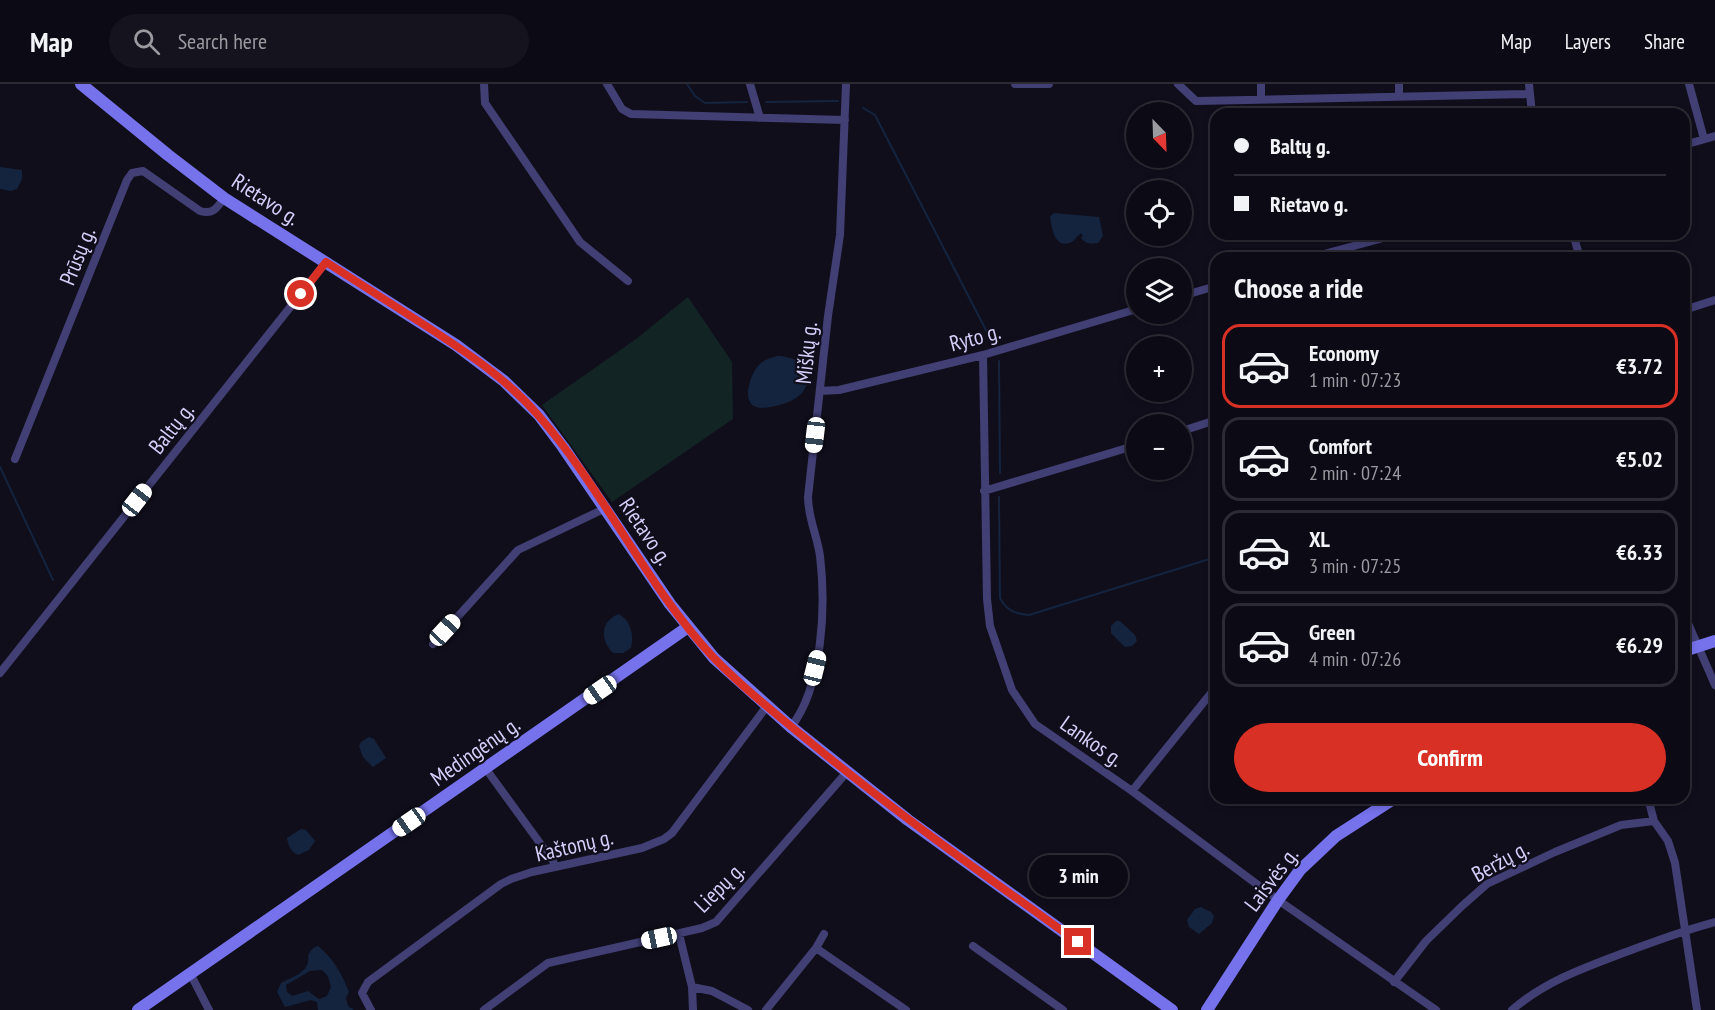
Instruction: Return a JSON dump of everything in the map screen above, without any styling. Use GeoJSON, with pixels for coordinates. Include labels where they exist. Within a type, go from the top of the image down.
{"type":"FeatureCollection","features":[{"type":"Feature","properties":{"kind":"main road","name":"Rietavo g."},"geometry":{"type":"LineString","coordinates":[[81,84],[224,198],[456,345],[504,381],[539,415],[688,627],[714,658],[791,727],[908,820],[1172,1010]]}},
{"type":"Feature","properties":{"kind":"main road","name":"Medingėnų g."},"geometry":{"type":"LineString","coordinates":[[138,1010],[688,627]]}},
{"type":"Feature","properties":{"kind":"main road"},"geometry":{"type":"LineString","coordinates":[[1690,649],[1715,641]]}},
{"type":"Feature","properties":{"kind":"main road","name":"Laisvės g."},"geometry":{"type":"LineString","coordinates":[[1207,1010],[1300,870],[1336,836],[1386,804]]}},
{"type":"Feature","properties":{"kind":"street"},"geometry":{"type":"LineString","coordinates":[[484,84],[485,103],[580,242],[628,281]]}},
{"type":"Feature","properties":{"kind":"street"},"geometry":{"type":"LineString","coordinates":[[607,84],[622,109],[630,114],[845,120]]}},
{"type":"Feature","properties":{"kind":"street"},"geometry":{"type":"LineString","coordinates":[[750,84],[760,118]]}},
{"type":"Feature","properties":{"kind":"street","name":"Miškų g."},"geometry":{"type":"LineString","coordinates":[[791,727],[801,712],[812,682],[822,628],[820,554],[808,506],[828,316],[840,235],[846,84]]}},
{"type":"Feature","properties":{"kind":"street"},"geometry":{"type":"LineString","coordinates":[[1015,84],[1049,84]]}},
{"type":"Feature","properties":{"kind":"street"},"geometry":{"type":"LineString","coordinates":[[1178,84],[1196,101],[1529,94]]}},
{"type":"Feature","properties":{"kind":"street"},"geometry":{"type":"LineString","coordinates":[[1261,84],[1261,98]]}},
{"type":"Feature","properties":{"kind":"street"},"geometry":{"type":"LineString","coordinates":[[1399,84],[1399,96]]}},
{"type":"Feature","properties":{"kind":"street"},"geometry":{"type":"LineString","coordinates":[[1529,84],[1531,108]]}},
{"type":"Feature","properties":{"kind":"street"},"geometry":{"type":"LineString","coordinates":[[1689,84],[1704,138]]}},
{"type":"Feature","properties":{"kind":"street"},"geometry":{"type":"LineString","coordinates":[[1690,143],[1715,136]]}},
{"type":"Feature","properties":{"kind":"street","name":"Prūsų g."},"geometry":{"type":"LineString","coordinates":[[15,459],[127,180],[132,173],[143,171],[200,211],[207,213],[213,212],[224,198]]}},
{"type":"Feature","properties":{"kind":"street"},"geometry":{"type":"LineString","coordinates":[[1332,252],[1376,240]]}},
{"type":"Feature","properties":{"kind":"street","name":"Baltų g."},"geometry":{"type":"LineString","coordinates":[[0,673],[326,262]]}},
{"type":"Feature","properties":{"kind":"street"},"geometry":{"type":"LineString","coordinates":[[1192,293],[1210,288]]}},
{"type":"Feature","properties":{"kind":"street"},"geometry":{"type":"LineString","coordinates":[[1690,308],[1715,300]]}},
{"type":"Feature","properties":{"kind":"street","name":"Ryto g."},"geometry":{"type":"LineString","coordinates":[[820,391],[839,390],[983,355],[1126,312]]}},
{"type":"Feature","properties":{"kind":"street","name":"Lankos g."},"geometry":{"type":"LineString","coordinates":[[983,355],[987,599],[990,626],[1012,690],[1035,723],[1132,791],[1278,900],[1436,1010]]}},
{"type":"Feature","properties":{"kind":"street"},"geometry":{"type":"LineString","coordinates":[[1192,428],[1210,422]]}},
{"type":"Feature","properties":{"kind":"street"},"geometry":{"type":"LineString","coordinates":[[984,491],[1126,448]]}},
{"type":"Feature","properties":{"kind":"street"},"geometry":{"type":"LineString","coordinates":[[433,644],[518,550],[606,508]]}},
{"type":"Feature","properties":{"kind":"street"},"geometry":{"type":"LineString","coordinates":[[1690,629],[1715,685]]}},
{"type":"Feature","properties":{"kind":"street"},"geometry":{"type":"LineString","coordinates":[[1132,791],[1210,694]]}},
{"type":"Feature","properties":{"kind":"street","name":"Kaštonų g."},"geometry":{"type":"LineString","coordinates":[[371,1010],[362,993],[368,982],[501,884],[522,875],[642,848],[672,833],[767,706]]}},
{"type":"Feature","properties":{"kind":"street"},"geometry":{"type":"LineString","coordinates":[[486,769],[553,861],[555,867]]}},
{"type":"Feature","properties":{"kind":"street","name":"Liepų g."},"geometry":{"type":"LineString","coordinates":[[484,1010],[548,963],[680,934],[716,922],[847,772]]}},
{"type":"Feature","properties":{"kind":"street"},"geometry":{"type":"LineString","coordinates":[[1650,804],[1654,821],[1668,840],[1676,862],[1697,1010]]}},
{"type":"Feature","properties":{"kind":"street","name":"Beržų g."},"geometry":{"type":"LineString","coordinates":[[1394,982],[1426,941],[1487,884],[1545,856],[1621,825],[1654,821]]}},
{"type":"Feature","properties":{"kind":"street"},"geometry":{"type":"LineString","coordinates":[[1512,1010],[1537,990],[1571,973],[1686,930],[1715,922]]}},
{"type":"Feature","properties":{"kind":"street"},"geometry":{"type":"LineString","coordinates":[[680,934],[692,987],[693,1010]]}},
{"type":"Feature","properties":{"kind":"street"},"geometry":{"type":"LineString","coordinates":[[766,1010],[816,948],[824,934]]}},
{"type":"Feature","properties":{"kind":"street"},"geometry":{"type":"LineString","coordinates":[[973,946],[1063,1010]]}},
{"type":"Feature","properties":{"kind":"street"},"geometry":{"type":"LineString","coordinates":[[816,948],[906,1010]]}},
{"type":"Feature","properties":{"kind":"street"},"geometry":{"type":"LineString","coordinates":[[193,971],[209,1010]]}},
{"type":"Feature","properties":{"kind":"street"},"geometry":{"type":"LineString","coordinates":[[692,987],[712,991],[748,1010]]}},
{"type":"Feature","properties":{"kind":"shaded area"},"geometry":{"type":"Polygon","coordinates":[[[688,297],[732,362],[733,419],[612,502],[542,405],[636,339],[688,297]]]}},
{"type":"Feature","properties":{"kind":"water"},"geometry":{"type":"Polygon","coordinates":[[[0,167],[22,170],[22,179],[17,189],[11,191],[0,189],[0,167]]]}},
{"type":"Feature","properties":{"kind":"water"},"geometry":{"type":"Polygon","coordinates":[[[1054,213],[1099,217],[1103,236],[1098,243],[1091,243],[1081,238],[1083,236],[1081,233],[1071,242],[1064,244],[1055,236],[1050,217],[1054,213]]]}},
{"type":"Feature","properties":{"kind":"water"},"geometry":{"type":"Polygon","coordinates":[[[777,356],[791,358],[806,370],[808,376],[804,390],[791,401],[779,405],[762,408],[755,406],[750,402],[748,389],[756,368],[762,362],[777,356]]]}},
{"type":"Feature","properties":{"kind":"water"},"geometry":{"type":"Polygon","coordinates":[[[619,614],[629,624],[632,643],[631,648],[623,653],[613,653],[606,642],[604,631],[608,621],[619,614]]]}},
{"type":"Feature","properties":{"kind":"water"},"geometry":{"type":"Polygon","coordinates":[[[1116,621],[1120,621],[1135,635],[1137,641],[1132,646],[1125,647],[1111,633],[1111,626],[1116,621]]]}},
{"type":"Feature","properties":{"kind":"water"},"geometry":{"type":"Polygon","coordinates":[[[369,737],[374,739],[386,758],[373,767],[363,757],[359,746],[369,737]]]}},
{"type":"Feature","properties":{"kind":"water"},"geometry":{"type":"Polygon","coordinates":[[[301,829],[306,830],[315,841],[309,850],[298,855],[290,848],[287,838],[301,829]]]}},
{"type":"Feature","properties":{"kind":"water"},"geometry":{"type":"Polygon","coordinates":[[[1201,907],[1214,916],[1212,923],[1199,934],[1189,927],[1187,920],[1195,909],[1201,907]]]}},
{"type":"Feature","properties":{"kind":"water"},"geometry":{"type":"Polygon","coordinates":[[[318,946],[336,967],[349,992],[346,998],[348,1006],[354,1010],[318,1010],[317,1002],[311,1000],[285,1007],[277,992],[281,983],[296,976],[307,966],[308,955],[313,948],[318,946]],[[322,970],[310,971],[286,985],[287,992],[292,996],[308,991],[319,999],[327,996],[331,987],[328,976],[322,970]]]}},
{"type":"Feature","properties":{"kind":"waterway"},"geometry":{"type":"LineString","coordinates":[[687,84],[695,96],[705,103],[747,102]]}},
{"type":"Feature","properties":{"kind":"waterway"},"geometry":{"type":"LineString","coordinates":[[766,102],[838,101]]}},
{"type":"Feature","properties":{"kind":"waterway"},"geometry":{"type":"LineString","coordinates":[[863,108],[875,115],[989,336]]}},
{"type":"Feature","properties":{"kind":"waterway"},"geometry":{"type":"LineString","coordinates":[[999,361],[1000,473]]}},
{"type":"Feature","properties":{"kind":"waterway"},"geometry":{"type":"LineString","coordinates":[[0,467],[53,580]]}},
{"type":"Feature","properties":{"kind":"waterway"},"geometry":{"type":"LineString","coordinates":[[999,497],[1000,598],[1011,611],[1019,614],[1029,615],[1210,559]]}},
{"type":"Feature","properties":{"kind":"route"},"geometry":{"type":"LineString","coordinates":[[301,294],[326,262],[456,345],[504,381],[539,415],[606,508],[670,604],[714,658],[791,727],[908,820],[1078,942]]}}]}
